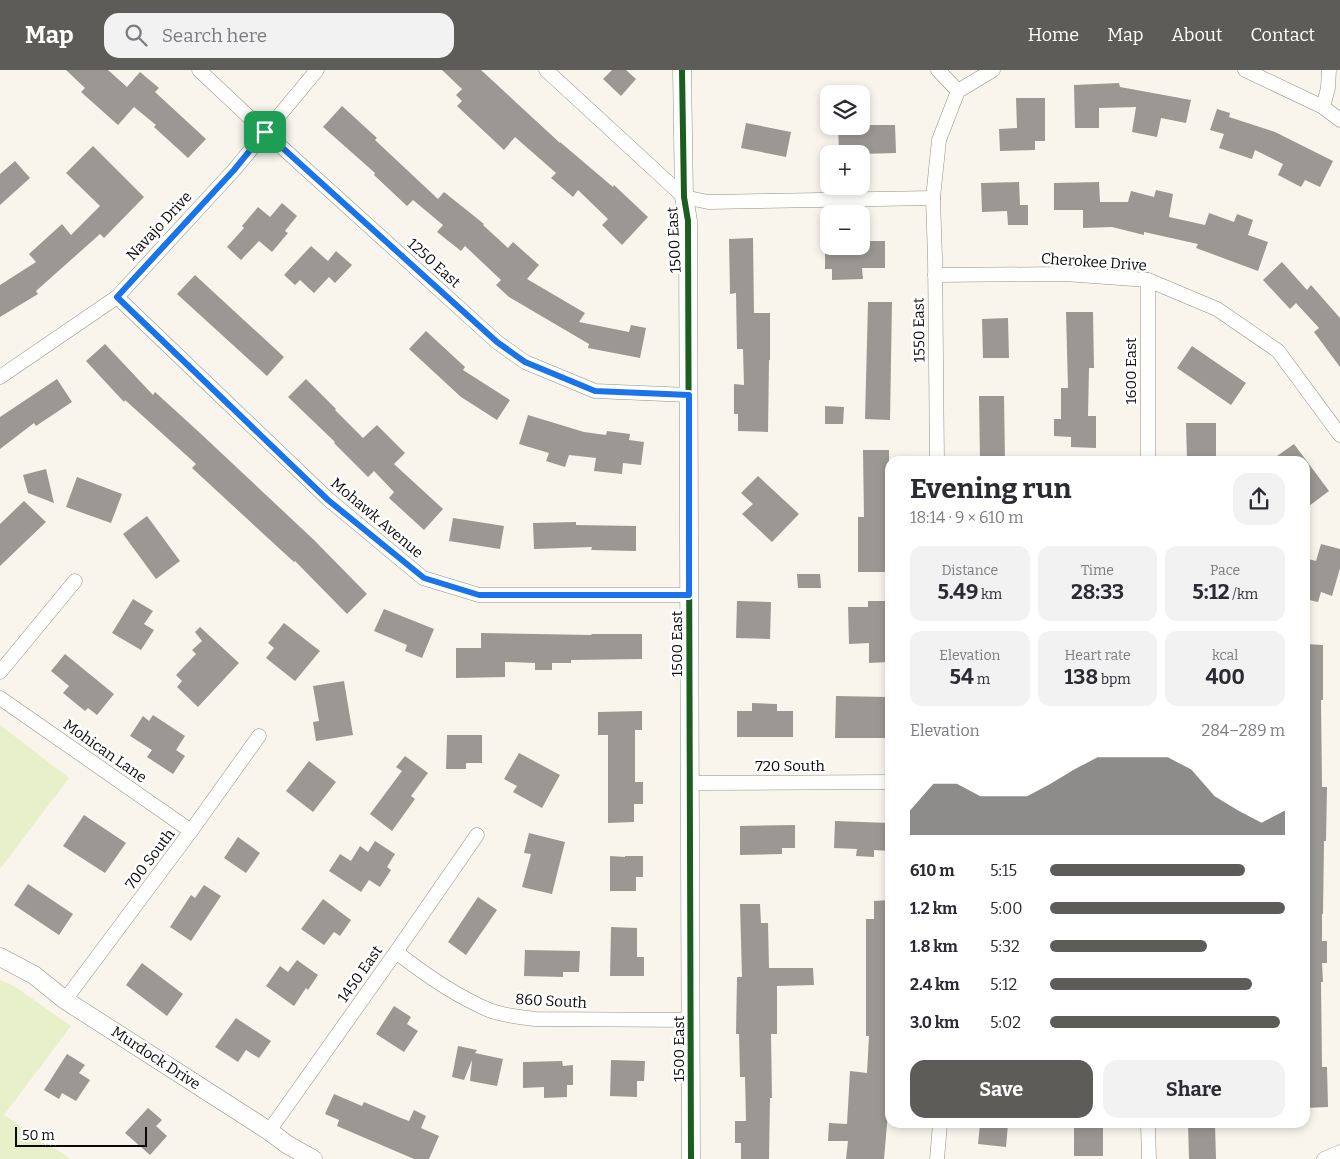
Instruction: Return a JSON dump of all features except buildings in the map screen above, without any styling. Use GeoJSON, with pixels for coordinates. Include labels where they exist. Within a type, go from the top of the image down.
{"type":"FeatureCollection","features":[{"type":"Feature","properties":{"kind":"street","name":"1250 East"},"geometry":{"type":"LineString","coordinates":[[199,70],[497,342],[525,362],[595,391],[689,395]]}},
{"type":"Feature","properties":{"kind":"street","name":"Navajo Drive"},"geometry":{"type":"LineString","coordinates":[[0,377],[117,297],[234,170],[317,70]]}},
{"type":"Feature","properties":{"kind":"street"},"geometry":{"type":"LineString","coordinates":[[546,70],[684,197],[708,202],[933,198]]}},
{"type":"Feature","properties":{"kind":"street","name":"1500 East"},"geometry":{"type":"LineString","coordinates":[[682,70],[684,197],[688,221],[691,1159]]}},
{"type":"Feature","properties":{"kind":"street"},"geometry":{"type":"LineString","coordinates":[[938,70],[958,91],[993,70]]}},
{"type":"Feature","properties":{"kind":"street"},"geometry":{"type":"LineString","coordinates":[[1245,70],[1323,108],[1340,120]]}},
{"type":"Feature","properties":{"kind":"street"},"geometry":{"type":"LineString","coordinates":[[1323,108],[1328,88],[1329,70]]}},
{"type":"Feature","properties":{"kind":"street","name":"1550 East"},"geometry":{"type":"LineString","coordinates":[[937,456],[933,198],[939,140],[958,91]]}},
{"type":"Feature","properties":{"kind":"street","name":"Cherokee Drive"},"geometry":{"type":"LineString","coordinates":[[935,275],[1065,274],[1148,280],[1217,309],[1278,351],[1340,434]]}},
{"type":"Feature","properties":{"kind":"street","name":"1600 East"},"geometry":{"type":"LineString","coordinates":[[1148,280],[1148,456]]}},
{"type":"Feature","properties":{"kind":"street","name":"Mohawk Avenue"},"geometry":{"type":"LineString","coordinates":[[117,297],[328,500],[424,578],[479,595],[689,595]]}},
{"type":"Feature","properties":{"kind":"street"},"geometry":{"type":"LineString","coordinates":[[0,672],[74,581]]}},
{"type":"Feature","properties":{"kind":"street","name":"Mohican Lane"},"geometry":{"type":"LineString","coordinates":[[0,698],[191,831]]}},
{"type":"Feature","properties":{"kind":"street","name":"700 South"},"geometry":{"type":"LineString","coordinates":[[65,1000],[259,736]]}},
{"type":"Feature","properties":{"kind":"street","name":"720 South"},"geometry":{"type":"LineString","coordinates":[[690,783],[885,782]]}},
{"type":"Feature","properties":{"kind":"street","name":"1450 East"},"geometry":{"type":"LineString","coordinates":[[269,1131],[477,835]]}},
{"type":"Feature","properties":{"kind":"street","name":"860 South"},"geometry":{"type":"LineString","coordinates":[[396,952],[418,969],[466,999],[490,1010],[510,1016],[536,1019],[691,1020]]}},
{"type":"Feature","properties":{"kind":"street","name":"Murdock Drive"},"geometry":{"type":"LineString","coordinates":[[0,957],[34,975],[65,1000],[269,1131],[288,1146],[313,1159]]}},
{"type":"Feature","properties":{"kind":"street"},"geometry":{"type":"LineString","coordinates":[[937,1159],[940,1128]]}},
{"type":"Feature","properties":{"kind":"street"},"geometry":{"type":"LineString","coordinates":[[1148,1128],[1149,1159]]}},
{"type":"Feature","properties":{"kind":"street"},"geometry":{"type":"LineString","coordinates":[[1324,1159],[1340,1152]]}},
{"type":"Feature","properties":{"kind":"green space"},"geometry":{"type":"Polygon","coordinates":[[[0,725],[69,778],[0,869],[0,725]]]}},
{"type":"Feature","properties":{"kind":"green space"},"geometry":{"type":"Polygon","coordinates":[[[0,980],[14,986],[71,1026],[4,1115],[71,1159],[0,1159],[0,980]]]}},
{"type":"Feature","properties":{"kind":"cycle path"},"geometry":{"type":"LineString","coordinates":[[682,70],[684,197],[688,221],[691,1159]]}},
{"type":"Feature","properties":{"kind":"cycle path"},"geometry":{"type":"LineString","coordinates":[[117,297],[328,499],[423,578],[479,595],[689,595]]}},
{"type":"Feature","properties":{"kind":"route"},"geometry":{"type":"LineString","coordinates":[[265,132],[497,342],[525,362],[595,391],[689,395],[689,595],[479,595],[424,578],[328,500],[117,297],[234,170],[265,132]]}}]}
